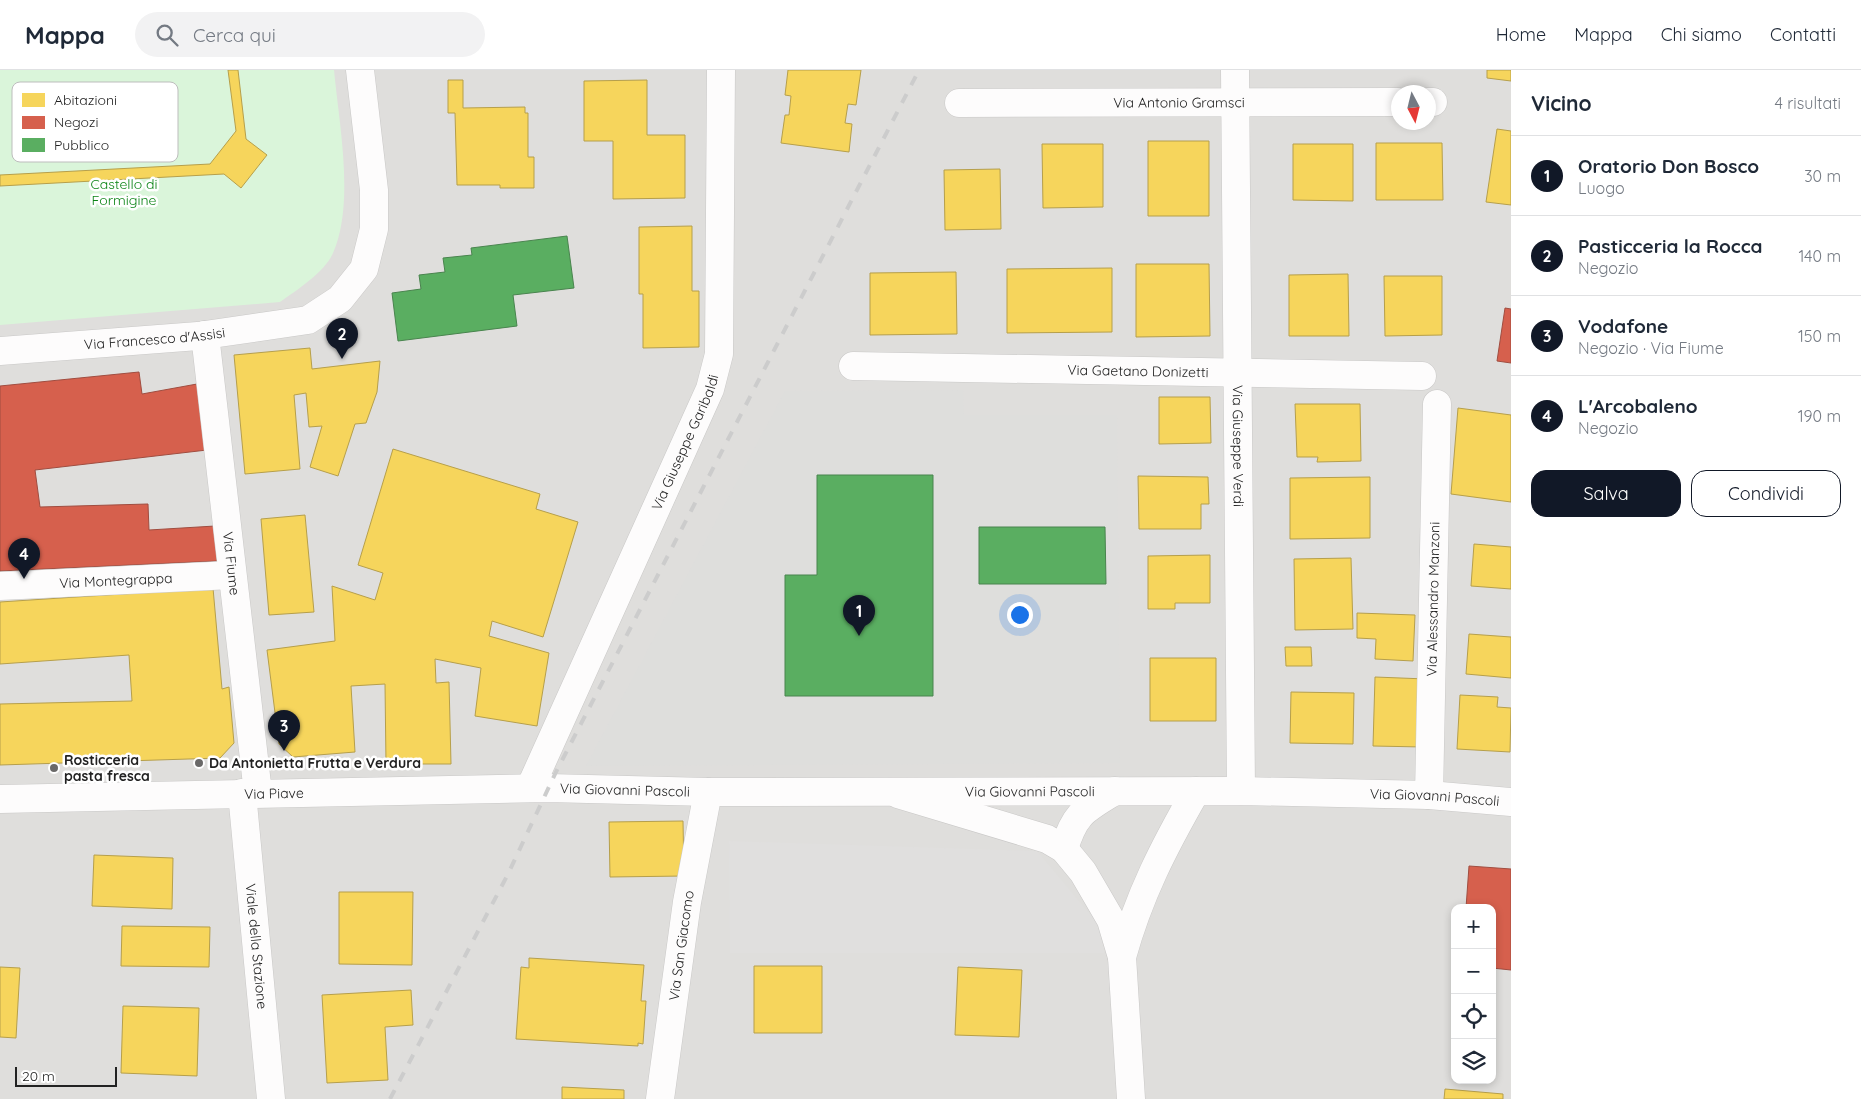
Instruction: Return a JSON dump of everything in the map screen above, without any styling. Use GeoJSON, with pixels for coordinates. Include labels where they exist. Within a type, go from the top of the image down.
{"type":"FeatureCollection","features":[{"type":"Feature","properties":{"kind":"street","name":"Via Francesco d'Assisi"},"geometry":{"type":"LineString","coordinates":[[0,351],[205,335],[308,320],[340,299],[364,269],[374,229],[374,190],[360,70]]}},
{"type":"Feature","properties":{"kind":"street","name":"Via Giuseppe Garibaldi"},"geometry":{"type":"LineString","coordinates":[[539,788],[710,389],[719,354],[721,70]]}},
{"type":"Feature","properties":{"kind":"street","name":"Via Giuseppe Verdi"},"geometry":{"type":"LineString","coordinates":[[1235,70],[1241,791]]}},
{"type":"Feature","properties":{"kind":"street","name":"Via Antonio Gramsci"},"geometry":{"type":"LineString","coordinates":[[959,102],[1391,102]]}},
{"type":"Feature","properties":{"kind":"street","name":"Via Fiume"},"geometry":{"type":"LineString","coordinates":[[205,335],[232,574],[250,793]]}},
{"type":"Feature","properties":{"kind":"street","name":"Via Gaetano Donizetti"},"geometry":{"type":"LineString","coordinates":[[853,366],[1422,376]]}},
{"type":"Feature","properties":{"kind":"street","name":"Via Alessandro Manzoni"},"geometry":{"type":"LineString","coordinates":[[1429,795],[1437,404]]}},
{"type":"Feature","properties":{"kind":"street","name":"Via Montegrappa"},"geometry":{"type":"LineString","coordinates":[[0,586],[232,574]]}},
{"type":"Feature","properties":{"kind":"street","name":"Via Giovanni Pascoli"},"geometry":{"type":"LineString","coordinates":[[539,788],[708,792],[1241,791],[1429,795],[1511,802]]}},
{"type":"Feature","properties":{"kind":"street","name":"Via Piave"},"geometry":{"type":"LineString","coordinates":[[0,799],[539,788]]}},
{"type":"Feature","properties":{"kind":"street"},"geometry":{"type":"LineString","coordinates":[[1064,849],[1071,826],[1080,815],[1115,791]]}},
{"type":"Feature","properties":{"kind":"street"},"geometry":{"type":"LineString","coordinates":[[1122,958],[1134,913],[1146,884],[1167,841],[1196,791]]}},
{"type":"Feature","properties":{"kind":"street","name":"Via San Giacomo"},"geometry":{"type":"LineString","coordinates":[[660,1099],[687,902],[708,792]]}},
{"type":"Feature","properties":{"kind":"street"},"geometry":{"type":"LineString","coordinates":[[890,792],[1047,839],[1064,849],[1083,872],[1111,920],[1122,958],[1131,1099]]}},
{"type":"Feature","properties":{"kind":"street","name":"Viale della Stazione"},"geometry":{"type":"LineString","coordinates":[[250,793],[271,1099]]}},
{"type":"Feature","properties":{"kind":"shaded area"},"geometry":{"type":"Polygon","coordinates":[[[0,70],[1511,70],[1511,1099],[0,1099],[0,70]]]}},
{"type":"Feature","properties":{"kind":"shaded area"},"geometry":{"type":"Polygon","coordinates":[[[963,390],[964,415],[1117,415],[1120,763],[586,766],[785,391],[963,390]]]}},
{"type":"Feature","properties":{"kind":"shaded area"},"geometry":{"type":"Polygon","coordinates":[[[729,841],[1037,851],[1104,931],[1104,953],[730,953],[729,841]]]}},
{"type":"Feature","properties":{"kind":"green space","name":"Castello di Formigine"},"geometry":{"type":"Polygon","coordinates":[[[0,70],[334,70],[344,163],[343,211],[340,233],[333,253],[324,267],[310,280],[280,302],[0,325],[0,70]]]}},
{"type":"Feature","properties":{"kind":"building: Abitazioni"},"geometry":{"type":"Polygon","coordinates":[[[228,70],[238,70],[246,139],[267,155],[241,188],[224,174],[0,186],[0,175],[210,164],[236,131],[228,70]]]}},
{"type":"Feature","properties":{"kind":"building: Abitazioni"},"geometry":{"type":"Polygon","coordinates":[[[788,70],[861,70],[856,105],[848,104],[845,123],[852,124],[849,152],[781,143],[785,115],[789,115],[791,96],[785,95],[788,70]]]}},
{"type":"Feature","properties":{"kind":"building: Abitazioni"},"geometry":{"type":"Polygon","coordinates":[[[1487,70],[1511,70],[1511,81],[1487,78],[1487,70]]]}},
{"type":"Feature","properties":{"kind":"building: Abitazioni"},"geometry":{"type":"Polygon","coordinates":[[[448,80],[463,80],[463,108],[525,107],[525,113],[528,113],[528,157],[534,157],[534,188],[500,188],[500,185],[457,185],[455,113],[448,113],[448,80]]]}},
{"type":"Feature","properties":{"kind":"building: Abitazioni"},"geometry":{"type":"Polygon","coordinates":[[[647,80],[647,135],[685,135],[685,198],[613,199],[613,141],[584,141],[584,81],[647,80]]]}},
{"type":"Feature","properties":{"kind":"building: Abitazioni"},"geometry":{"type":"Polygon","coordinates":[[[1497,129],[1511,131],[1511,205],[1486,202],[1497,129]]]}},
{"type":"Feature","properties":{"kind":"building: Abitazioni"},"geometry":{"type":"Polygon","coordinates":[[[1148,141],[1209,141],[1209,216],[1148,216],[1148,141]]]}},
{"type":"Feature","properties":{"kind":"building: Abitazioni"},"geometry":{"type":"Polygon","coordinates":[[[1376,143],[1442,143],[1443,200],[1376,200],[1376,143]]]}},
{"type":"Feature","properties":{"kind":"building: Abitazioni"},"geometry":{"type":"Polygon","coordinates":[[[1042,144],[1103,144],[1103,207],[1043,208],[1042,144]]]}},
{"type":"Feature","properties":{"kind":"building: Abitazioni"},"geometry":{"type":"Polygon","coordinates":[[[1293,144],[1353,144],[1353,201],[1293,200],[1293,144]]]}},
{"type":"Feature","properties":{"kind":"building: Abitazioni"},"geometry":{"type":"Polygon","coordinates":[[[1000,169],[1001,229],[945,230],[944,170],[1000,169]]]}},
{"type":"Feature","properties":{"kind":"building: Abitazioni"},"geometry":{"type":"Polygon","coordinates":[[[692,226],[692,291],[699,291],[699,347],[643,348],[643,294],[639,294],[639,227],[692,226]]]}},
{"type":"Feature","properties":{"kind":"building: Abitazioni"},"geometry":{"type":"Polygon","coordinates":[[[1136,264],[1209,264],[1210,336],[1136,337],[1136,264]]]}},
{"type":"Feature","properties":{"kind":"building: Abitazioni"},"geometry":{"type":"Polygon","coordinates":[[[1112,268],[1112,332],[1007,333],[1007,269],[1112,268]]]}},
{"type":"Feature","properties":{"kind":"building: Abitazioni"},"geometry":{"type":"Polygon","coordinates":[[[956,272],[957,334],[870,335],[870,273],[956,272]]]}},
{"type":"Feature","properties":{"kind":"building: Abitazioni"},"geometry":{"type":"Polygon","coordinates":[[[1348,274],[1349,336],[1289,336],[1289,275],[1348,274]]]}},
{"type":"Feature","properties":{"kind":"building: Abitazioni"},"geometry":{"type":"Polygon","coordinates":[[[1384,276],[1442,276],[1442,335],[1385,336],[1384,276]]]}},
{"type":"Feature","properties":{"kind":"building: Abitazioni"},"geometry":{"type":"Polygon","coordinates":[[[310,348],[312,369],[380,361],[377,392],[366,423],[355,424],[338,476],[310,467],[322,426],[309,427],[306,393],[294,395],[300,469],[245,474],[234,355],[310,348]]]}},
{"type":"Feature","properties":{"kind":"building: Abitazioni"},"geometry":{"type":"Polygon","coordinates":[[[1159,397],[1210,397],[1211,443],[1159,444],[1159,397]]]}},
{"type":"Feature","properties":{"kind":"building: Abitazioni"},"geometry":{"type":"Polygon","coordinates":[[[1295,404],[1360,404],[1361,461],[1317,462],[1318,457],[1297,457],[1295,404]]]}},
{"type":"Feature","properties":{"kind":"building: Abitazioni"},"geometry":{"type":"Polygon","coordinates":[[[1458,408],[1511,415],[1511,502],[1451,494],[1458,408]]]}},
{"type":"Feature","properties":{"kind":"building: Abitazioni"},"geometry":{"type":"Polygon","coordinates":[[[393,449],[540,494],[536,509],[578,522],[543,637],[492,621],[489,636],[549,653],[537,726],[475,716],[481,668],[435,659],[436,683],[449,682],[451,764],[386,764],[385,684],[351,686],[355,752],[293,757],[279,744],[267,650],[335,641],[332,586],[375,600],[383,573],[358,565],[393,449]]]}},
{"type":"Feature","properties":{"kind":"building: Abitazioni"},"geometry":{"type":"Polygon","coordinates":[[[1138,476],[1208,477],[1209,504],[1201,504],[1201,529],[1139,529],[1138,476]]]}},
{"type":"Feature","properties":{"kind":"building: Abitazioni"},"geometry":{"type":"Polygon","coordinates":[[[1370,477],[1370,538],[1290,539],[1290,478],[1370,477]]]}},
{"type":"Feature","properties":{"kind":"building: Abitazioni"},"geometry":{"type":"Polygon","coordinates":[[[305,515],[314,612],[269,615],[261,519],[305,515]]]}},
{"type":"Feature","properties":{"kind":"building: Abitazioni"},"geometry":{"type":"Polygon","coordinates":[[[1474,544],[1511,547],[1511,589],[1471,586],[1474,544]]]}},
{"type":"Feature","properties":{"kind":"building: Abitazioni"},"geometry":{"type":"Polygon","coordinates":[[[1210,555],[1210,603],[1175,603],[1175,609],[1148,609],[1148,556],[1210,555]]]}},
{"type":"Feature","properties":{"kind":"building: Abitazioni"},"geometry":{"type":"Polygon","coordinates":[[[1351,558],[1353,629],[1295,630],[1294,559],[1351,558]]]}},
{"type":"Feature","properties":{"kind":"building: Abitazioni"},"geometry":{"type":"Polygon","coordinates":[[[213,588],[222,689],[229,687],[234,743],[220,758],[0,765],[0,704],[132,701],[129,655],[0,664],[0,602],[213,588]]]}},
{"type":"Feature","properties":{"kind":"building: Abitazioni"},"geometry":{"type":"Polygon","coordinates":[[[1357,613],[1415,615],[1413,661],[1375,659],[1376,639],[1357,638],[1357,613]]]}},
{"type":"Feature","properties":{"kind":"building: Abitazioni"},"geometry":{"type":"Polygon","coordinates":[[[1469,634],[1511,637],[1511,678],[1466,674],[1469,634]]]}},
{"type":"Feature","properties":{"kind":"building: Abitazioni"},"geometry":{"type":"Polygon","coordinates":[[[1285,647],[1311,647],[1312,666],[1286,666],[1285,647]]]}},
{"type":"Feature","properties":{"kind":"building: Abitazioni"},"geometry":{"type":"Polygon","coordinates":[[[1150,658],[1216,658],[1216,721],[1150,721],[1150,658]]]}},
{"type":"Feature","properties":{"kind":"building: Abitazioni"},"geometry":{"type":"Polygon","coordinates":[[[1375,677],[1426,679],[1423,747],[1373,746],[1375,677]]]}},
{"type":"Feature","properties":{"kind":"building: Abitazioni"},"geometry":{"type":"Polygon","coordinates":[[[1291,692],[1354,693],[1353,744],[1290,743],[1291,692]]]}},
{"type":"Feature","properties":{"kind":"building: Abitazioni"},"geometry":{"type":"Polygon","coordinates":[[[1460,695],[1498,697],[1497,707],[1511,708],[1510,752],[1457,749],[1460,695]]]}},
{"type":"Feature","properties":{"kind":"building: Abitazioni"},"geometry":{"type":"Polygon","coordinates":[[[683,821],[684,876],[610,877],[609,822],[683,821]]]}},
{"type":"Feature","properties":{"kind":"building: Abitazioni"},"geometry":{"type":"Polygon","coordinates":[[[94,855],[173,858],[172,909],[92,906],[94,855]]]}},
{"type":"Feature","properties":{"kind":"building: Abitazioni"},"geometry":{"type":"Polygon","coordinates":[[[339,892],[413,892],[412,965],[339,964],[339,892]]]}},
{"type":"Feature","properties":{"kind":"building: Abitazioni"},"geometry":{"type":"Polygon","coordinates":[[[122,926],[210,927],[209,967],[121,966],[122,926]]]}},
{"type":"Feature","properties":{"kind":"building: Abitazioni"},"geometry":{"type":"Polygon","coordinates":[[[529,958],[644,965],[641,1001],[646,1001],[643,1044],[638,1043],[638,1046],[516,1039],[521,967],[529,968],[529,958]]]}},
{"type":"Feature","properties":{"kind":"building: Abitazioni"},"geometry":{"type":"Polygon","coordinates":[[[754,966],[822,966],[822,1033],[754,1033],[754,966]]]}},
{"type":"Feature","properties":{"kind":"building: Abitazioni"},"geometry":{"type":"Polygon","coordinates":[[[0,967],[20,968],[16,1038],[0,1037],[0,967]]]}},
{"type":"Feature","properties":{"kind":"building: Abitazioni"},"geometry":{"type":"Polygon","coordinates":[[[958,967],[1022,970],[1019,1037],[955,1035],[958,967]]]}},
{"type":"Feature","properties":{"kind":"building: Abitazioni"},"geometry":{"type":"Polygon","coordinates":[[[411,990],[413,1025],[385,1027],[388,1080],[327,1083],[322,995],[411,990]]]}},
{"type":"Feature","properties":{"kind":"building: Abitazioni"},"geometry":{"type":"Polygon","coordinates":[[[123,1006],[199,1008],[197,1076],[121,1073],[123,1006]]]}},
{"type":"Feature","properties":{"kind":"building: Abitazioni"},"geometry":{"type":"Polygon","coordinates":[[[562,1087],[624,1090],[624,1099],[562,1099],[562,1087]]]}},
{"type":"Feature","properties":{"kind":"building: Abitazioni"},"geometry":{"type":"Polygon","coordinates":[[[1445,1089],[1503,1094],[1503,1099],[1444,1099],[1445,1089]]]}},
{"type":"Feature","properties":{"kind":"building: Negozi"},"geometry":{"type":"Polygon","coordinates":[[[1505,308],[1511,309],[1511,363],[1497,361],[1505,308]]]}},
{"type":"Feature","properties":{"kind":"building: Negozi"},"geometry":{"type":"Polygon","coordinates":[[[139,372],[142,394],[197,384],[207,450],[35,470],[40,507],[148,504],[149,530],[215,526],[217,561],[0,571],[0,386],[139,372]]]}},
{"type":"Feature","properties":{"kind":"building: Negozi"},"geometry":{"type":"Polygon","coordinates":[[[1469,866],[1511,869],[1511,970],[1496,968],[1496,904],[1466,904],[1469,866]]]}},
{"type":"Feature","properties":{"kind":"building: Pubblico"},"geometry":{"type":"Polygon","coordinates":[[[567,236],[574,288],[513,295],[517,326],[398,341],[392,293],[421,289],[419,275],[445,272],[443,258],[472,255],[471,248],[567,236]]]}},
{"type":"Feature","properties":{"kind":"building: Pubblico"},"geometry":{"type":"Polygon","coordinates":[[[817,475],[933,475],[933,696],[785,696],[785,575],[817,575],[817,475]]]}},
{"type":"Feature","properties":{"kind":"building: Pubblico"},"geometry":{"type":"Polygon","coordinates":[[[979,527],[1105,527],[1106,584],[979,584],[979,527]]]}},
{"type":"Feature","properties":{"kind":"railway"},"geometry":{"type":"LineString","coordinates":[[390,1099],[508,874],[556,772],[919,70]]}},
{"type":"Feature","properties":{"kind":"place","name":"Pasticceria la Rocca"},"geometry":{"type":"Point","coordinates":[342,359]}},
{"type":"Feature","properties":{"kind":"place","name":"L'Arcobaleno"},"geometry":{"type":"Point","coordinates":[24,579]}},
{"type":"Feature","properties":{"kind":"place","name":"Oratorio Don Bosco"},"geometry":{"type":"Point","coordinates":[859,636]}},
{"type":"Feature","properties":{"kind":"place","name":"Vodafone"},"geometry":{"type":"Point","coordinates":[284,751]}},
{"type":"Feature","properties":{"kind":"place","name":"Da Antonietta Frutta e Verdura"},"geometry":{"type":"Point","coordinates":[199,763]}},
{"type":"Feature","properties":{"kind":"place","name":"Rosticceria pasta fresca"},"geometry":{"type":"Point","coordinates":[54,768]}}]}
